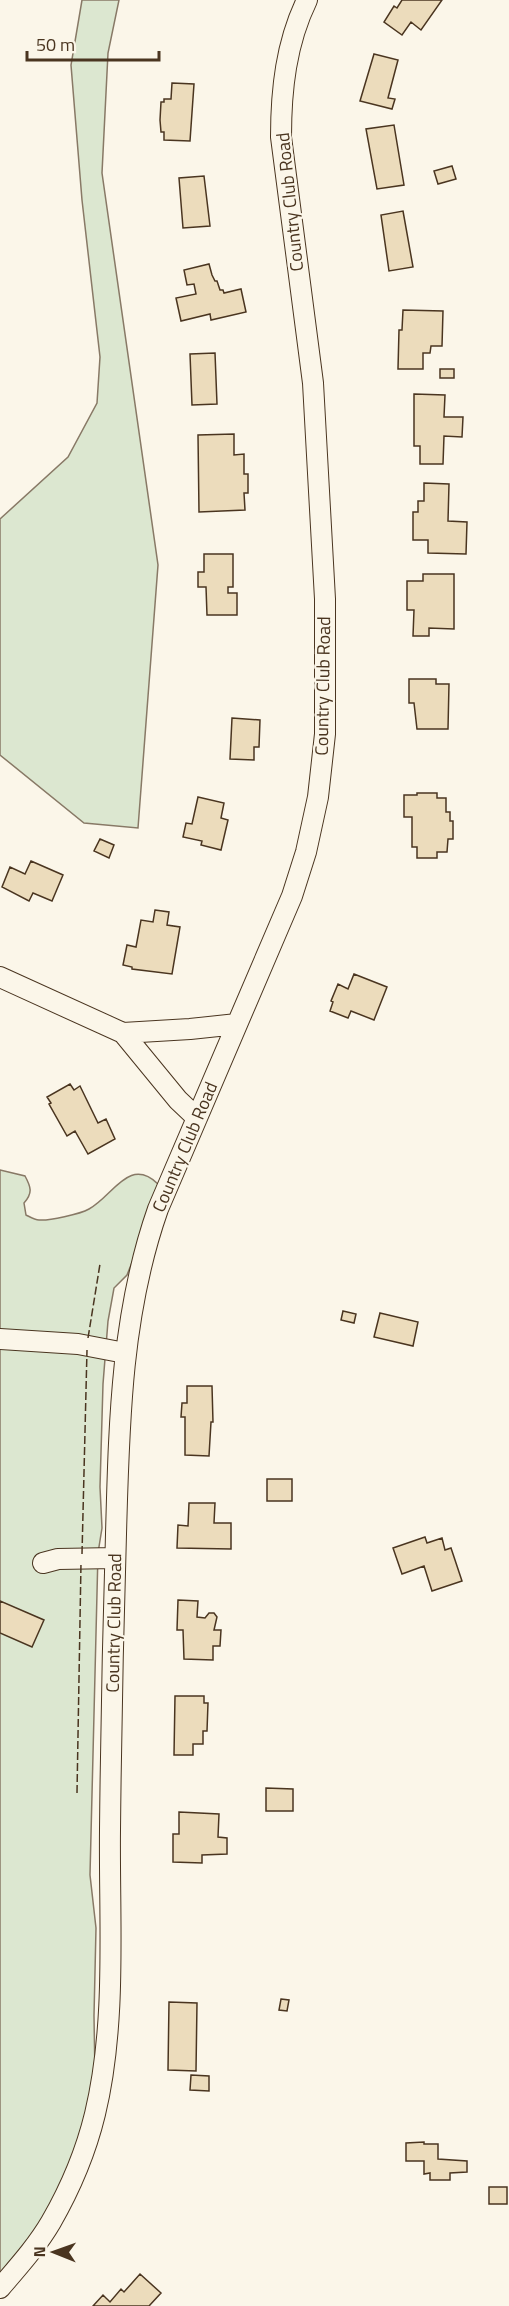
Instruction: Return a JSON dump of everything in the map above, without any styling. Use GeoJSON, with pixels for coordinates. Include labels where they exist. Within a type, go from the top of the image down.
{"type":"FeatureCollection","features":[{"type":"Feature","properties":{"kind":"street","name":"Country Club Road"},"geometry":{"type":"LineString","coordinates":[[0,2288],[40,2239],[67,2191],[81,2158],[95,2113],[102,2070],[109,2005],[111,1744],[118,1462],[125,1353],[131,1308],[146,1243],[158,1209],[292,896],[306,852],[318,797],[325,734],[325,599],[313,383],[281,137],[284,75],[291,42],[307,0]]}},
{"type":"Feature","properties":{"kind":"street"},"geometry":{"type":"LineString","coordinates":[[0,977],[123,1033],[177,1100],[197,1118]]}},
{"type":"Feature","properties":{"kind":"street"},"geometry":{"type":"LineString","coordinates":[[123,1033],[237,1024]]}},
{"type":"Feature","properties":{"kind":"street"},"geometry":{"type":"LineString","coordinates":[[0,1339],[78,1344],[125,1353]]}},
{"type":"Feature","properties":{"kind":"street"},"geometry":{"type":"LineString","coordinates":[[43,1563],[58,1559],[116,1558]]}},
{"type":"Feature","properties":{"kind":"green space"},"geometry":{"type":"Polygon","coordinates":[[[82,0],[119,0],[108,53],[102,173],[158,565],[138,828],[84,823],[0,755],[0,519],[68,457],[97,403],[100,357],[82,200],[71,65],[82,0]]]}},
{"type":"Feature","properties":{"kind":"green space"},"geometry":{"type":"Polygon","coordinates":[[[0,1170],[25,1176],[30,1190],[24,1203],[26,1215],[37,1220],[64,1217],[89,1209],[130,1176],[138,1174],[158,1184],[149,1220],[127,1275],[114,1288],[108,1321],[103,1384],[100,1487],[102,1528],[98,1553],[90,1875],[96,1928],[95,2076],[86,2123],[44,2222],[0,2277],[0,1170]]]}},
{"type":"Feature","properties":{"kind":"building"},"geometry":{"type":"Polygon","coordinates":[[[402,0],[442,0],[421,30],[411,22],[402,35],[384,22],[394,6],[397,8],[402,0]]]}},
{"type":"Feature","properties":{"kind":"building"},"geometry":{"type":"Polygon","coordinates":[[[374,54],[398,60],[388,98],[395,99],[392,109],[360,101],[374,54]]]}},
{"type":"Feature","properties":{"kind":"building"},"geometry":{"type":"Polygon","coordinates":[[[172,83],[194,84],[190,141],[164,140],[164,132],[161,132],[161,102],[164,102],[164,99],[171,99],[172,83]]]}},
{"type":"Feature","properties":{"kind":"building"},"geometry":{"type":"Polygon","coordinates":[[[394,125],[404,185],[377,189],[366,129],[394,125]]]}},
{"type":"Feature","properties":{"kind":"building"},"geometry":{"type":"Polygon","coordinates":[[[452,166],[456,179],[438,184],[434,171],[452,166]]]}},
{"type":"Feature","properties":{"kind":"building"},"geometry":{"type":"Polygon","coordinates":[[[204,176],[210,226],[183,228],[179,178],[204,176]]]}},
{"type":"Feature","properties":{"kind":"building"},"geometry":{"type":"Polygon","coordinates":[[[403,211],[413,267],[389,271],[381,215],[403,211]]]}},
{"type":"Feature","properties":{"kind":"building"},"geometry":{"type":"Polygon","coordinates":[[[209,264],[220,290],[224,293],[241,289],[246,312],[211,320],[210,314],[181,321],[176,298],[196,294],[194,284],[187,285],[184,270],[209,264]]]}},
{"type":"Feature","properties":{"kind":"building"},"geometry":{"type":"Polygon","coordinates":[[[403,310],[443,311],[442,346],[431,346],[430,353],[423,353],[423,369],[398,369],[399,330],[402,330],[403,310]]]}},
{"type":"Feature","properties":{"kind":"building"},"geometry":{"type":"Polygon","coordinates":[[[215,353],[217,404],[192,405],[190,354],[215,353]]]}},
{"type":"Feature","properties":{"kind":"building"},"geometry":{"type":"Polygon","coordinates":[[[440,369],[454,369],[454,378],[440,378],[440,369]]]}},
{"type":"Feature","properties":{"kind":"building"},"geometry":{"type":"Polygon","coordinates":[[[414,394],[445,395],[444,417],[463,417],[462,437],[444,436],[443,464],[420,464],[420,446],[414,446],[414,394]]]}},
{"type":"Feature","properties":{"kind":"building"},"geometry":{"type":"Polygon","coordinates":[[[234,434],[234,455],[244,454],[244,474],[248,474],[248,493],[244,493],[245,510],[199,512],[198,435],[234,434]]]}},
{"type":"Feature","properties":{"kind":"building"},"geometry":{"type":"Polygon","coordinates":[[[424,483],[449,484],[448,521],[467,522],[466,554],[428,553],[428,540],[413,540],[413,512],[418,512],[418,501],[424,501],[424,483]]]}},
{"type":"Feature","properties":{"kind":"building"},"geometry":{"type":"Polygon","coordinates":[[[204,554],[233,554],[233,587],[228,587],[228,593],[237,593],[237,615],[207,615],[206,587],[198,587],[198,572],[204,572],[204,554]]]}},
{"type":"Feature","properties":{"kind":"building"},"geometry":{"type":"Polygon","coordinates":[[[423,574],[454,574],[454,629],[429,628],[429,636],[413,636],[414,610],[407,610],[407,581],[423,581],[423,574]]]}},
{"type":"Feature","properties":{"kind":"building"},"geometry":{"type":"Polygon","coordinates":[[[409,679],[436,679],[436,684],[449,684],[448,729],[417,729],[414,703],[409,703],[409,679]]]}},
{"type":"Feature","properties":{"kind":"building"},"geometry":{"type":"Polygon","coordinates":[[[232,718],[260,720],[259,747],[254,747],[254,760],[230,759],[232,718]]]}},
{"type":"Feature","properties":{"kind":"building"},"geometry":{"type":"Polygon","coordinates":[[[417,793],[437,793],[437,798],[446,798],[446,812],[450,812],[450,821],[453,821],[453,839],[448,839],[447,852],[437,852],[437,858],[417,858],[417,847],[412,847],[412,817],[404,817],[404,795],[417,795],[417,793]]]}},
{"type":"Feature","properties":{"kind":"building"},"geometry":{"type":"Polygon","coordinates":[[[198,797],[224,803],[221,818],[228,820],[221,850],[201,845],[202,841],[183,837],[186,823],[192,824],[198,797]]]}},
{"type":"Feature","properties":{"kind":"building"},"geometry":{"type":"Polygon","coordinates":[[[100,839],[114,845],[109,858],[94,851],[100,839]]]}},
{"type":"Feature","properties":{"kind":"building"},"geometry":{"type":"Polygon","coordinates":[[[31,861],[63,875],[52,901],[33,893],[29,901],[2,887],[10,867],[25,874],[31,861]]]}},
{"type":"Feature","properties":{"kind":"building"},"geometry":{"type":"Polygon","coordinates":[[[155,910],[169,912],[167,925],[180,927],[172,974],[132,969],[132,967],[123,965],[127,945],[136,947],[141,920],[153,922],[155,910]]]}},
{"type":"Feature","properties":{"kind":"building"},"geometry":{"type":"Polygon","coordinates":[[[354,974],[387,987],[374,1020],[351,1011],[348,1018],[330,1011],[333,1002],[331,1001],[338,984],[348,989],[354,974]]]}},
{"type":"Feature","properties":{"kind":"building"},"geometry":{"type":"Polygon","coordinates":[[[70,1084],[74,1090],[80,1086],[98,1123],[106,1119],[115,1139],[88,1154],[75,1131],[67,1136],[47,1097],[70,1084]]]}},
{"type":"Feature","properties":{"kind":"building"},"geometry":{"type":"Polygon","coordinates":[[[343,1311],[356,1314],[354,1323],[341,1320],[343,1311]]]}},
{"type":"Feature","properties":{"kind":"building"},"geometry":{"type":"Polygon","coordinates":[[[380,1313],[418,1322],[413,1346],[374,1337],[380,1313]]]}},
{"type":"Feature","properties":{"kind":"building"},"geometry":{"type":"Polygon","coordinates":[[[187,1386],[212,1386],[213,1422],[211,1422],[209,1456],[185,1455],[185,1417],[181,1417],[182,1403],[187,1403],[187,1386]]]}},
{"type":"Feature","properties":{"kind":"building"},"geometry":{"type":"Polygon","coordinates":[[[267,1479],[292,1479],[292,1501],[267,1501],[267,1479]]]}},
{"type":"Feature","properties":{"kind":"building"},"geometry":{"type":"Polygon","coordinates":[[[189,1503],[215,1503],[214,1523],[231,1523],[231,1549],[177,1548],[178,1525],[188,1526],[189,1503]]]}},
{"type":"Feature","properties":{"kind":"building"},"geometry":{"type":"Polygon","coordinates":[[[425,1537],[427,1543],[442,1538],[445,1550],[451,1548],[462,1581],[432,1591],[424,1566],[402,1574],[393,1548],[425,1537]]]}},
{"type":"Feature","properties":{"kind":"building"},"geometry":{"type":"Polygon","coordinates":[[[178,1600],[198,1601],[197,1617],[205,1618],[209,1613],[214,1613],[217,1617],[214,1630],[221,1630],[220,1646],[213,1646],[213,1660],[184,1659],[183,1630],[177,1630],[178,1600]]]}},
{"type":"Feature","properties":{"kind":"building"},"geometry":{"type":"Polygon","coordinates":[[[0,1601],[44,1620],[32,1647],[0,1633],[0,1601]]]}},
{"type":"Feature","properties":{"kind":"building"},"geometry":{"type":"Polygon","coordinates":[[[175,1696],[204,1696],[204,1703],[208,1703],[207,1731],[203,1731],[203,1744],[193,1744],[193,1755],[174,1755],[175,1696]]]}},
{"type":"Feature","properties":{"kind":"building"},"geometry":{"type":"Polygon","coordinates":[[[266,1788],[293,1789],[293,1811],[266,1811],[266,1788]]]}},
{"type":"Feature","properties":{"kind":"building"},"geometry":{"type":"Polygon","coordinates":[[[179,1812],[219,1814],[218,1837],[227,1838],[227,1854],[202,1855],[202,1863],[173,1862],[173,1834],[179,1834],[179,1812]]]}},
{"type":"Feature","properties":{"kind":"building"},"geometry":{"type":"Polygon","coordinates":[[[281,1999],[289,2000],[287,2011],[279,2010],[281,1999]]]}},
{"type":"Feature","properties":{"kind":"building"},"geometry":{"type":"Polygon","coordinates":[[[169,2002],[197,2003],[196,2071],[168,2070],[169,2002]]]}},
{"type":"Feature","properties":{"kind":"building"},"geometry":{"type":"Polygon","coordinates":[[[191,2075],[209,2076],[209,2091],[190,2090],[191,2075]]]}},
{"type":"Feature","properties":{"kind":"building"},"geometry":{"type":"Polygon","coordinates":[[[424,2142],[424,2144],[438,2144],[438,2159],[467,2161],[467,2172],[450,2173],[450,2180],[430,2180],[430,2173],[424,2174],[424,2161],[406,2161],[406,2143],[424,2142]]]}},
{"type":"Feature","properties":{"kind":"building"},"geometry":{"type":"Polygon","coordinates":[[[489,2187],[507,2187],[507,2204],[489,2204],[489,2187]]]}},
{"type":"Feature","properties":{"kind":"building"},"geometry":{"type":"Polygon","coordinates":[[[140,2274],[161,2293],[149,2306],[93,2306],[103,2295],[110,2302],[121,2289],[124,2292],[140,2274]]]}},
{"type":"Feature","properties":{"kind":"fence"},"geometry":{"type":"LineString","coordinates":[[88,1338],[100,1264]]}},
{"type":"Feature","properties":{"kind":"fence"},"geometry":{"type":"LineString","coordinates":[[82,1554],[87,1350]]}},
{"type":"Feature","properties":{"kind":"fence"},"geometry":{"type":"LineString","coordinates":[[77,1793],[81,1563]]}}]}
